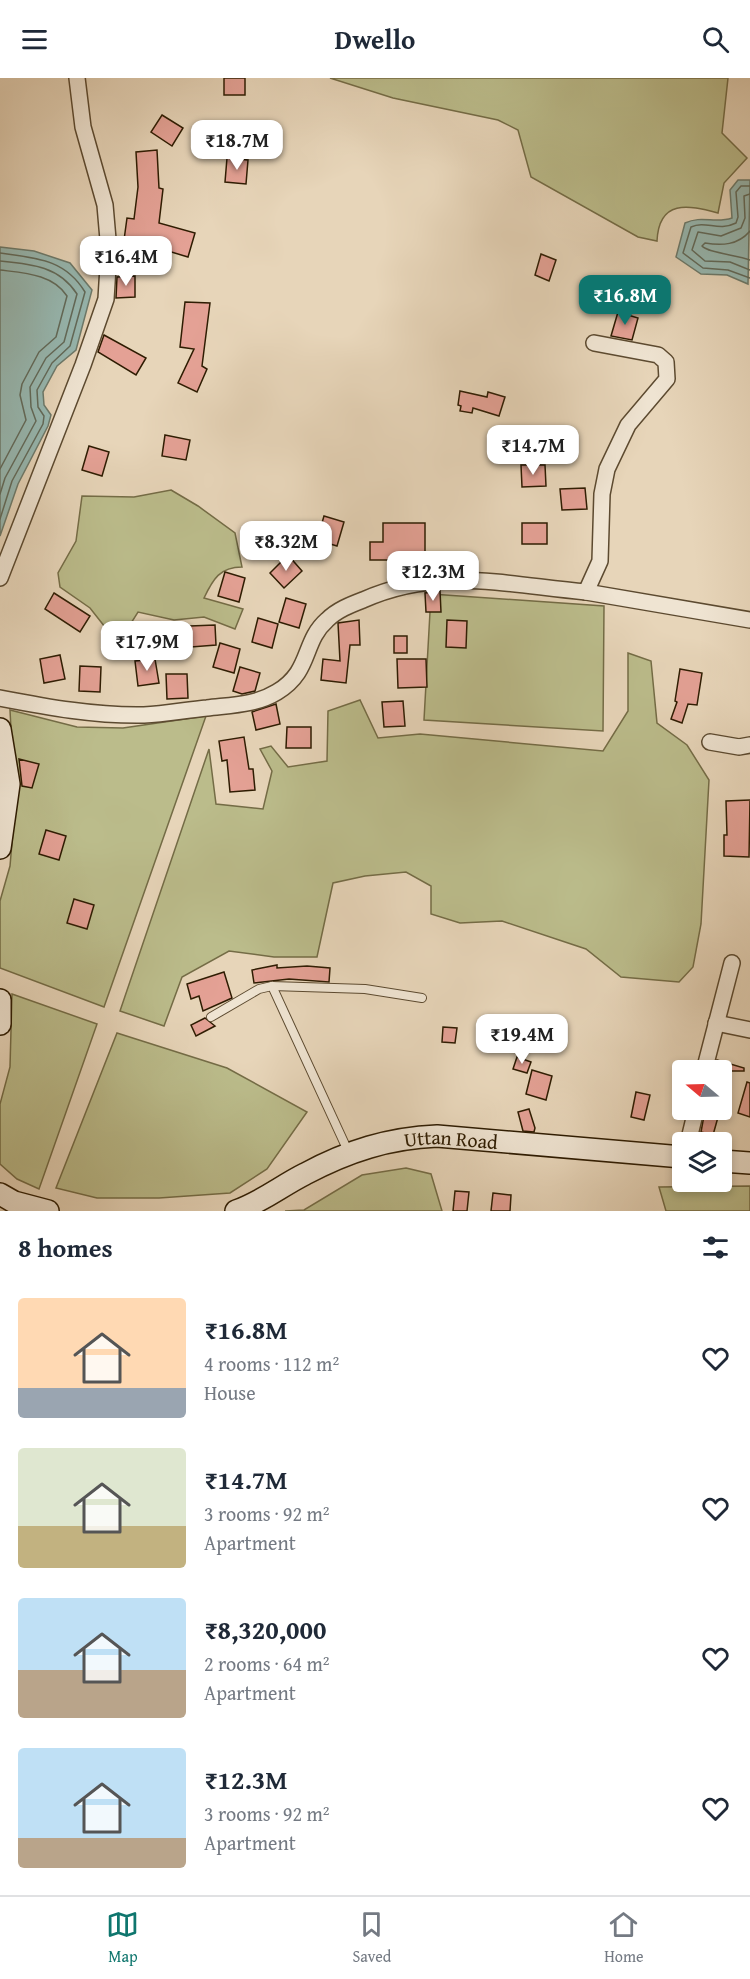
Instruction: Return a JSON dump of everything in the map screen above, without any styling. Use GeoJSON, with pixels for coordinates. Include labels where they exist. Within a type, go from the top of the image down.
{"type":"FeatureCollection","features":[{"type":"Feature","properties":{"kind":"main road"},"geometry":{"type":"LineString","coordinates":[[0,729],[9,784],[0,848]]}},
{"type":"Feature","properties":{"kind":"main road"},"geometry":{"type":"LineString","coordinates":[[0,1000],[0,1024]]}},
{"type":"Feature","properties":{"kind":"main road","name":"Uttan Road"},"geometry":{"type":"LineString","coordinates":[[236,1211],[273,1195],[303,1174],[349,1154],[401,1138],[437,1136],[672,1156]]}},
{"type":"Feature","properties":{"kind":"main road"},"geometry":{"type":"LineString","coordinates":[[732,1162],[750,1163]]}},
{"type":"Feature","properties":{"kind":"main road"},"geometry":{"type":"LineString","coordinates":[[0,1194],[15,1202],[48,1211]]}},
{"type":"Feature","properties":{"kind":"street"},"geometry":{"type":"LineString","coordinates":[[0,578],[106,300],[109,251],[105,205],[82,128],[77,78]]}},
{"type":"Feature","properties":{"kind":"street"},"geometry":{"type":"LineString","coordinates":[[586,592],[600,561],[602,494],[607,470],[628,425],[663,386],[669,369],[666,362],[658,355],[594,343]]}},
{"type":"Feature","properties":{"kind":"street"},"geometry":{"type":"LineString","coordinates":[[0,698],[57,709],[134,715],[250,703],[276,693],[297,677],[316,634],[326,620],[344,608],[375,594],[437,579],[468,579],[586,592],[750,620]]}},
{"type":"Feature","properties":{"kind":"street"},"geometry":{"type":"LineString","coordinates":[[710,742],[739,747],[750,745]]}},
{"type":"Feature","properties":{"kind":"street"},"geometry":{"type":"LineString","coordinates":[[707,1060],[732,963]]}},
{"type":"Feature","properties":{"kind":"street"},"geometry":{"type":"LineString","coordinates":[[716,1023],[750,1030]]}},
{"type":"Feature","properties":{"kind":"lane"},"geometry":{"type":"LineString","coordinates":[[272,986],[349,1154]]}},
{"type":"Feature","properties":{"kind":"lane"},"geometry":{"type":"LineString","coordinates":[[211,1017],[259,989],[272,986],[365,989],[422,998]]}},
{"type":"Feature","properties":{"kind":"green space"},"geometry":{"type":"Polygon","coordinates":[[[330,78],[728,78],[722,133],[747,158],[724,183],[718,213],[696,208],[677,208],[663,218],[657,241],[638,237],[531,177],[518,130],[498,120],[393,98],[330,78]]]}},
{"type":"Feature","properties":{"kind":"green space"},"geometry":{"type":"Polygon","coordinates":[[[171,490],[235,533],[242,567],[228,569],[218,575],[204,598],[243,609],[235,629],[204,617],[174,620],[138,612],[128,628],[122,632],[105,627],[90,608],[60,587],[58,573],[76,541],[82,496],[134,497],[171,490]]]}},
{"type":"Feature","properties":{"kind":"green space"},"geometry":{"type":"Polygon","coordinates":[[[431,594],[604,606],[603,731],[424,720],[431,594]]]}},
{"type":"Feature","properties":{"kind":"green space"},"geometry":{"type":"Polygon","coordinates":[[[628,653],[651,661],[657,723],[687,745],[709,780],[701,924],[693,967],[679,982],[621,977],[586,949],[502,921],[460,923],[431,914],[431,886],[406,872],[365,876],[333,883],[317,957],[274,957],[229,951],[182,977],[164,1026],[120,1011],[209,749],[216,804],[263,809],[272,771],[260,749],[271,746],[288,767],[327,761],[328,711],[360,700],[378,738],[420,734],[603,751],[628,711],[628,653]]]}},
{"type":"Feature","properties":{"kind":"green space"},"geometry":{"type":"Polygon","coordinates":[[[10,710],[77,727],[123,728],[206,716],[104,1007],[0,968],[0,901],[10,866],[15,807],[10,710]]]}},
{"type":"Feature","properties":{"kind":"green space"},"geometry":{"type":"Polygon","coordinates":[[[12,994],[97,1024],[39,1189],[17,1179],[0,1164],[0,1104],[10,1067],[12,994]]]}},
{"type":"Feature","properties":{"kind":"green space"},"geometry":{"type":"Polygon","coordinates":[[[117,1033],[227,1068],[307,1112],[267,1169],[230,1193],[159,1198],[97,1198],[56,1188],[117,1033]]]}},
{"type":"Feature","properties":{"kind":"green space"},"geometry":{"type":"Polygon","coordinates":[[[406,1168],[431,1174],[442,1211],[285,1211],[304,1210],[362,1175],[406,1168]]]}},
{"type":"Feature","properties":{"kind":"green space"},"geometry":{"type":"Polygon","coordinates":[[[732,1186],[750,1186],[750,1211],[666,1211],[659,1187],[672,1187],[672,1192],[732,1192],[732,1186]]]}},
{"type":"Feature","properties":{"kind":"water"},"geometry":{"type":"Polygon","coordinates":[[[738,180],[750,180],[748,284],[727,275],[701,274],[676,257],[685,223],[732,218],[730,190],[738,180]]]}},
{"type":"Feature","properties":{"kind":"water"},"geometry":{"type":"Polygon","coordinates":[[[0,247],[34,251],[70,263],[92,290],[76,350],[57,366],[43,392],[44,405],[51,415],[48,426],[18,484],[0,536],[0,247]]]}},
{"type":"Feature","properties":{"kind":"building"},"geometry":{"type":"Polygon","coordinates":[[[224,78],[245,78],[245,95],[224,95],[224,78]]]}},
{"type":"Feature","properties":{"kind":"building"},"geometry":{"type":"Polygon","coordinates":[[[162,115],[183,128],[172,146],[151,132],[162,115]]]}},
{"type":"Feature","properties":{"kind":"building"},"geometry":{"type":"Polygon","coordinates":[[[157,150],[159,188],[163,189],[159,223],[195,233],[188,257],[168,251],[169,247],[124,240],[127,218],[134,219],[138,187],[136,152],[157,150]]]}},
{"type":"Feature","properties":{"kind":"building"},"geometry":{"type":"Polygon","coordinates":[[[227,158],[248,160],[246,184],[225,182],[227,158]]]}},
{"type":"Feature","properties":{"kind":"building"},"geometry":{"type":"Polygon","coordinates":[[[541,254],[556,260],[549,281],[535,275],[541,254]]]}},
{"type":"Feature","properties":{"kind":"building"},"geometry":{"type":"Polygon","coordinates":[[[135,276],[135,297],[116,298],[117,277],[135,276]]]}},
{"type":"Feature","properties":{"kind":"building"},"geometry":{"type":"Polygon","coordinates":[[[185,302],[210,303],[202,366],[207,369],[197,392],[178,383],[194,349],[180,347],[185,302]]]}},
{"type":"Feature","properties":{"kind":"building"},"geometry":{"type":"Polygon","coordinates":[[[618,312],[638,318],[632,340],[611,336],[618,312]]]}},
{"type":"Feature","properties":{"kind":"building"},"geometry":{"type":"Polygon","coordinates":[[[104,335],[146,358],[136,375],[98,352],[104,335]]]}},
{"type":"Feature","properties":{"kind":"building"},"geometry":{"type":"Polygon","coordinates":[[[460,391],[487,397],[488,392],[505,397],[499,416],[473,408],[472,413],[460,411],[461,406],[458,405],[460,391]]]}},
{"type":"Feature","properties":{"kind":"building"},"geometry":{"type":"Polygon","coordinates":[[[165,435],[190,440],[186,460],[162,456],[165,435]]]}},
{"type":"Feature","properties":{"kind":"building"},"geometry":{"type":"Polygon","coordinates":[[[89,446],[109,452],[102,476],[82,470],[89,446]]]}},
{"type":"Feature","properties":{"kind":"building"},"geometry":{"type":"Polygon","coordinates":[[[521,465],[545,465],[546,486],[522,487],[521,465]]]}},
{"type":"Feature","properties":{"kind":"building"},"geometry":{"type":"Polygon","coordinates":[[[585,488],[587,509],[562,510],[560,489],[585,488]]]}},
{"type":"Feature","properties":{"kind":"building"},"geometry":{"type":"Polygon","coordinates":[[[324,516],[344,522],[337,546],[317,540],[324,516]]]}},
{"type":"Feature","properties":{"kind":"building"},"geometry":{"type":"Polygon","coordinates":[[[383,523],[425,523],[425,560],[370,560],[370,542],[383,542],[383,523]]]}},
{"type":"Feature","properties":{"kind":"building"},"geometry":{"type":"Polygon","coordinates":[[[522,523],[547,523],[547,544],[522,544],[522,523]]]}},
{"type":"Feature","properties":{"kind":"building"},"geometry":{"type":"Polygon","coordinates":[[[288,555],[302,571],[284,588],[270,573],[288,555]]]}},
{"type":"Feature","properties":{"kind":"building"},"geometry":{"type":"Polygon","coordinates":[[[225,572],[245,578],[239,602],[218,596],[225,572]]]}},
{"type":"Feature","properties":{"kind":"building"},"geometry":{"type":"Polygon","coordinates":[[[440,591],[441,612],[426,612],[425,593],[440,591]]]}},
{"type":"Feature","properties":{"kind":"building"},"geometry":{"type":"Polygon","coordinates":[[[54,593],[90,616],[80,632],[45,609],[54,593]]]}},
{"type":"Feature","properties":{"kind":"building"},"geometry":{"type":"Polygon","coordinates":[[[286,598],[306,604],[299,628],[279,622],[286,598]]]}},
{"type":"Feature","properties":{"kind":"building"},"geometry":{"type":"Polygon","coordinates":[[[258,618],[278,624],[272,648],[252,642],[258,618]]]}},
{"type":"Feature","properties":{"kind":"building"},"geometry":{"type":"Polygon","coordinates":[[[359,620],[360,645],[350,645],[346,683],[321,680],[323,659],[340,661],[338,623],[359,620]]]}},
{"type":"Feature","properties":{"kind":"building"},"geometry":{"type":"Polygon","coordinates":[[[447,620],[467,621],[466,648],[446,647],[447,620]]]}},
{"type":"Feature","properties":{"kind":"building"},"geometry":{"type":"Polygon","coordinates":[[[215,625],[216,645],[191,647],[190,626],[215,625]]]}},
{"type":"Feature","properties":{"kind":"building"},"geometry":{"type":"Polygon","coordinates":[[[394,636],[407,636],[407,653],[394,653],[394,636]]]}},
{"type":"Feature","properties":{"kind":"building"},"geometry":{"type":"Polygon","coordinates":[[[220,643],[240,649],[234,673],[213,667],[220,643]]]}},
{"type":"Feature","properties":{"kind":"building"},"geometry":{"type":"Polygon","coordinates":[[[60,655],[65,679],[44,683],[40,659],[60,655]]]}},
{"type":"Feature","properties":{"kind":"building"},"geometry":{"type":"Polygon","coordinates":[[[155,659],[159,683],[138,686],[135,661],[155,659]]]}},
{"type":"Feature","properties":{"kind":"building"},"geometry":{"type":"Polygon","coordinates":[[[397,659],[426,659],[427,687],[398,688],[397,659]]]}},
{"type":"Feature","properties":{"kind":"building"},"geometry":{"type":"Polygon","coordinates":[[[80,666],[101,667],[100,692],[79,691],[80,666]]]}},
{"type":"Feature","properties":{"kind":"building"},"geometry":{"type":"Polygon","coordinates":[[[240,667],[260,673],[255,691],[242,694],[233,691],[240,667]]]}},
{"type":"Feature","properties":{"kind":"building"},"geometry":{"type":"Polygon","coordinates":[[[680,669],[702,673],[697,705],[688,704],[682,723],[671,719],[677,702],[675,701],[680,669]]]}},
{"type":"Feature","properties":{"kind":"building"},"geometry":{"type":"Polygon","coordinates":[[[166,674],[187,674],[188,698],[167,699],[166,674]]]}},
{"type":"Feature","properties":{"kind":"building"},"geometry":{"type":"Polygon","coordinates":[[[403,701],[405,726],[384,727],[382,702],[403,701]]]}},
{"type":"Feature","properties":{"kind":"building"},"geometry":{"type":"Polygon","coordinates":[[[276,704],[280,724],[256,730],[252,712],[276,704]]]}},
{"type":"Feature","properties":{"kind":"building"},"geometry":{"type":"Polygon","coordinates":[[[287,727],[311,727],[311,748],[286,748],[287,727]]]}},
{"type":"Feature","properties":{"kind":"building"},"geometry":{"type":"Polygon","coordinates":[[[244,737],[249,769],[253,769],[255,790],[230,792],[227,760],[222,761],[219,741],[244,737]]]}},
{"type":"Feature","properties":{"kind":"building"},"geometry":{"type":"Polygon","coordinates":[[[19,759],[39,764],[32,788],[22,786],[19,759]]]}},
{"type":"Feature","properties":{"kind":"building"},"geometry":{"type":"Polygon","coordinates":[[[750,800],[749,857],[724,856],[724,835],[727,835],[726,801],[750,800]]]}},
{"type":"Feature","properties":{"kind":"building"},"geometry":{"type":"Polygon","coordinates":[[[46,830],[66,836],[59,860],[39,854],[46,830]]]}},
{"type":"Feature","properties":{"kind":"building"},"geometry":{"type":"Polygon","coordinates":[[[74,899],[94,905],[87,929],[67,923],[74,899]]]}},
{"type":"Feature","properties":{"kind":"building"},"geometry":{"type":"Polygon","coordinates":[[[277,965],[277,968],[307,966],[330,968],[329,982],[289,979],[254,983],[252,970],[277,965]]]}},
{"type":"Feature","properties":{"kind":"building"},"geometry":{"type":"Polygon","coordinates":[[[224,972],[232,998],[203,1011],[199,996],[191,999],[187,984],[224,972]]]}},
{"type":"Feature","properties":{"kind":"building"},"geometry":{"type":"Polygon","coordinates":[[[205,1018],[215,1026],[196,1036],[191,1025],[205,1018]]]}},
{"type":"Feature","properties":{"kind":"building"},"geometry":{"type":"Polygon","coordinates":[[[443,1027],[457,1028],[455,1043],[442,1042],[443,1027]]]}},
{"type":"Feature","properties":{"kind":"building"},"geometry":{"type":"Polygon","coordinates":[[[517,1057],[531,1062],[527,1073],[513,1069],[517,1057]]]}},
{"type":"Feature","properties":{"kind":"building"},"geometry":{"type":"Polygon","coordinates":[[[732,1064],[744,1068],[744,1071],[732,1071],[732,1064]]]}},
{"type":"Feature","properties":{"kind":"building"},"geometry":{"type":"Polygon","coordinates":[[[532,1070],[552,1076],[546,1100],[526,1094],[532,1070]]]}},
{"type":"Feature","properties":{"kind":"building"},"geometry":{"type":"Polygon","coordinates":[[[747,1082],[750,1083],[750,1117],[738,1113],[747,1082]]]}},
{"type":"Feature","properties":{"kind":"building"},"geometry":{"type":"Polygon","coordinates":[[[636,1092],[650,1095],[644,1120],[631,1117],[636,1092]]]}},
{"type":"Feature","properties":{"kind":"building"},"geometry":{"type":"Polygon","coordinates":[[[529,1109],[535,1128],[534,1132],[523,1131],[518,1112],[529,1109]]]}},
{"type":"Feature","properties":{"kind":"building"},"geometry":{"type":"Polygon","coordinates":[[[703,1120],[717,1120],[714,1132],[701,1132],[703,1120]]]}},
{"type":"Feature","properties":{"kind":"building"},"geometry":{"type":"Polygon","coordinates":[[[455,1191],[469,1192],[467,1211],[453,1211],[455,1191]]]}},
{"type":"Feature","properties":{"kind":"building"},"geometry":{"type":"Polygon","coordinates":[[[493,1193],[511,1195],[510,1211],[491,1211],[493,1193]]]}}]}
